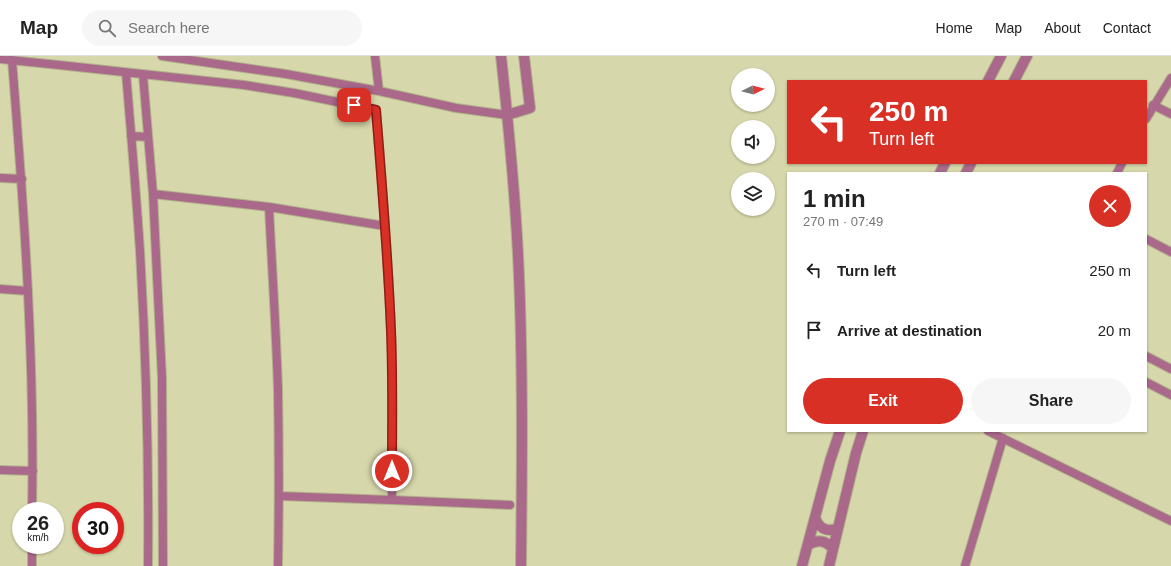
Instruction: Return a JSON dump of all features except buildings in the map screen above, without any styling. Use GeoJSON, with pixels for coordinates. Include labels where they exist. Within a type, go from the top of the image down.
{"type":"FeatureCollection","features":[{"type":"Feature","properties":{"kind":"street"},"geometry":{"type":"LineString","coordinates":[[162,56],[272,71],[379,91],[456,108],[507,115],[530,108],[524,56]]}},
{"type":"Feature","properties":{"kind":"street"},"geometry":{"type":"LineString","coordinates":[[375,56],[379,91]]}},
{"type":"Feature","properties":{"kind":"street"},"geometry":{"type":"LineString","coordinates":[[502,56],[514,191],[519,275],[522,385],[521,566]]}},
{"type":"Feature","properties":{"kind":"street"},"geometry":{"type":"LineString","coordinates":[[989,80],[1001,56]]}},
{"type":"Feature","properties":{"kind":"street"},"geometry":{"type":"LineString","coordinates":[[1015,80],[1027,56]]}},
{"type":"Feature","properties":{"kind":"street"},"geometry":{"type":"LineString","coordinates":[[0,60],[59,65],[258,88],[294,93],[376,110],[389,280],[393,385],[392,500]]}},
{"type":"Feature","properties":{"kind":"street"},"geometry":{"type":"LineString","coordinates":[[12,60],[22,179],[28,291],[33,471],[32,502]]}},
{"type":"Feature","properties":{"kind":"street"},"geometry":{"type":"LineString","coordinates":[[126,73],[140,250],[144,336],[148,458],[148,566]]}},
{"type":"Feature","properties":{"kind":"street"},"geometry":{"type":"LineString","coordinates":[[144,75],[153,194],[162,378],[163,566]]}},
{"type":"Feature","properties":{"kind":"street"},"geometry":{"type":"LineString","coordinates":[[1147,117],[1171,78]]}},
{"type":"Feature","properties":{"kind":"street"},"geometry":{"type":"LineString","coordinates":[[1154,105],[1171,114]]}},
{"type":"Feature","properties":{"kind":"street"},"geometry":{"type":"LineString","coordinates":[[131,136],[148,137]]}},
{"type":"Feature","properties":{"kind":"street"},"geometry":{"type":"LineString","coordinates":[[0,178],[22,179]]}},
{"type":"Feature","properties":{"kind":"street"},"geometry":{"type":"LineString","coordinates":[[153,194],[269,207],[385,226]]}},
{"type":"Feature","properties":{"kind":"street"},"geometry":{"type":"LineString","coordinates":[[269,207],[276,336],[279,496],[278,566]]}},
{"type":"Feature","properties":{"kind":"street"},"geometry":{"type":"LineString","coordinates":[[1147,240],[1171,252]]}},
{"type":"Feature","properties":{"kind":"street"},"geometry":{"type":"LineString","coordinates":[[0,289],[28,291]]}},
{"type":"Feature","properties":{"kind":"street"},"geometry":{"type":"LineString","coordinates":[[1147,356],[1171,368]]}},
{"type":"Feature","properties":{"kind":"street"},"geometry":{"type":"LineString","coordinates":[[1147,383],[1171,395]]}},
{"type":"Feature","properties":{"kind":"street"},"geometry":{"type":"LineString","coordinates":[[802,566],[830,461],[840,432]]}},
{"type":"Feature","properties":{"kind":"street"},"geometry":{"type":"LineString","coordinates":[[829,566],[856,453],[863,432]]}},
{"type":"Feature","properties":{"kind":"street"},"geometry":{"type":"LineString","coordinates":[[990,432],[1171,521]]}},
{"type":"Feature","properties":{"kind":"street"},"geometry":{"type":"LineString","coordinates":[[965,566],[1003,438]]}},
{"type":"Feature","properties":{"kind":"street"},"geometry":{"type":"LineString","coordinates":[[0,470],[33,471]]}},
{"type":"Feature","properties":{"kind":"street"},"geometry":{"type":"LineString","coordinates":[[279,496],[510,505]]}},
{"type":"Feature","properties":{"kind":"street"},"geometry":{"type":"LineString","coordinates":[[815,517],[816,521],[822,528],[830,530],[838,528]]}},
{"type":"Feature","properties":{"kind":"street"},"geometry":{"type":"LineString","coordinates":[[808,545],[812,542],[821,541],[826,542],[833,549]]}},
{"type":"Feature","properties":{"kind":"street"},"geometry":{"type":"LineString","coordinates":[[32,554],[32,566]]}},
{"type":"Feature","properties":{"kind":"route"},"geometry":{"type":"LineString","coordinates":[[354,105],[376,110],[389,273],[393,385],[392,471]]}}]}
